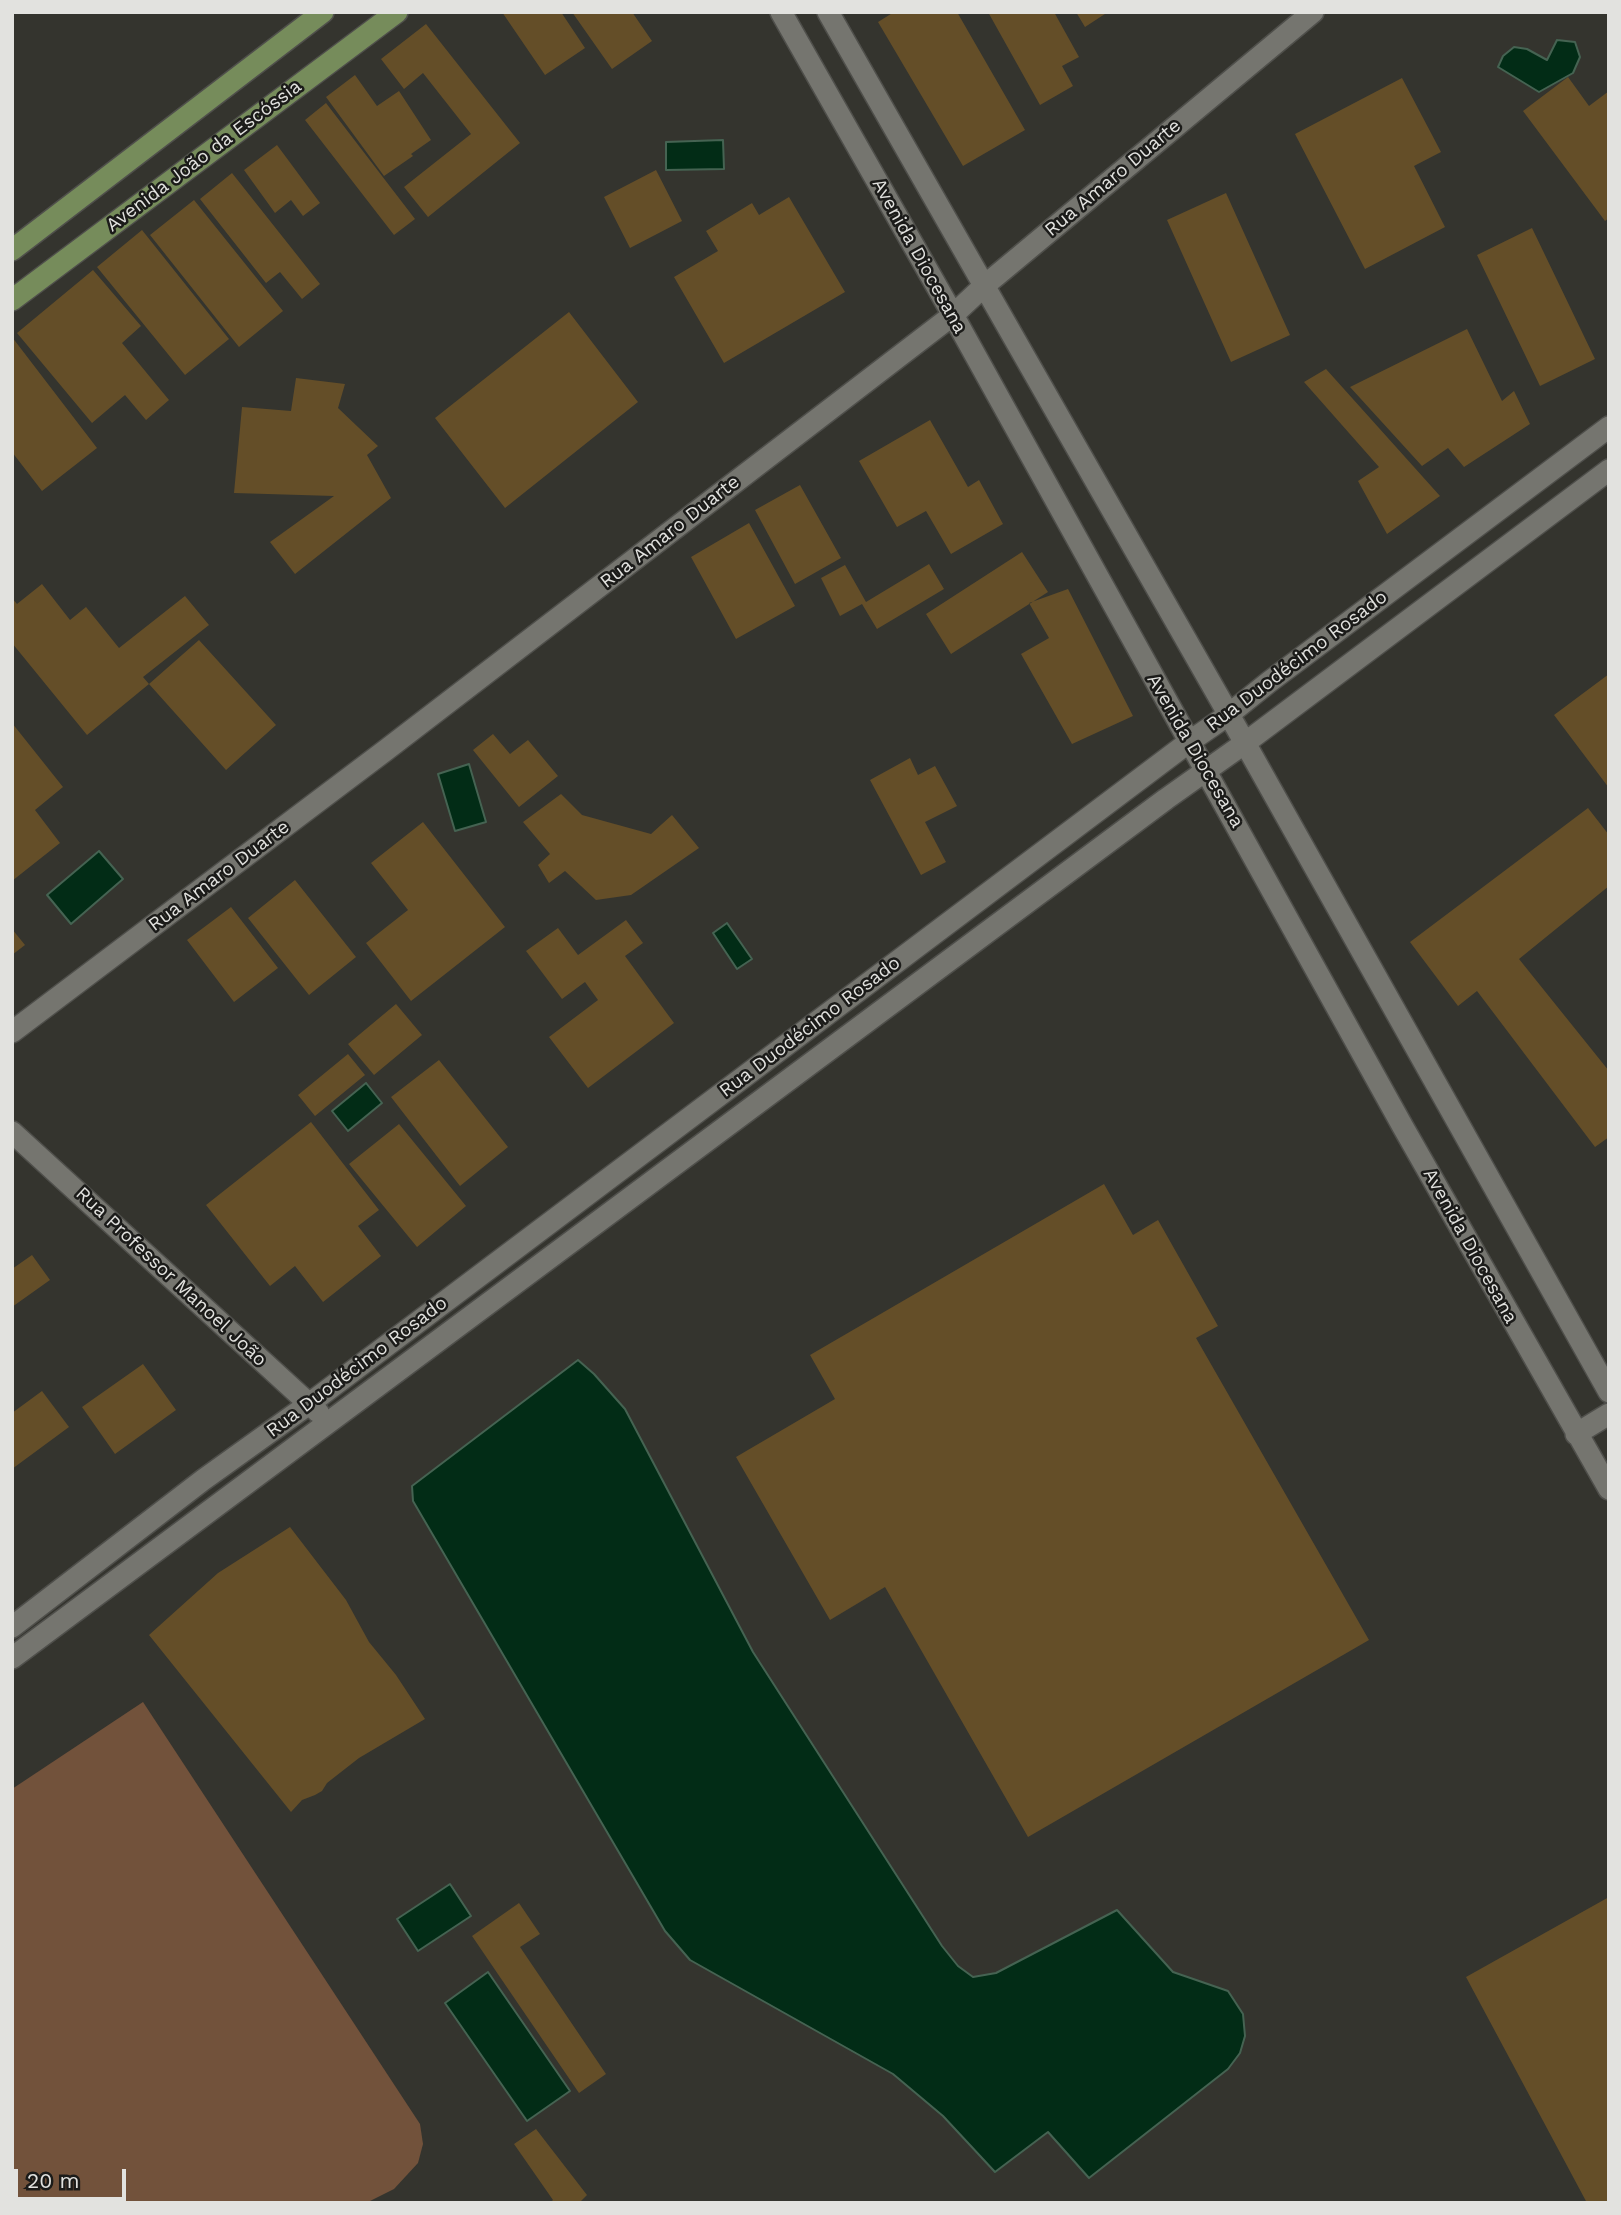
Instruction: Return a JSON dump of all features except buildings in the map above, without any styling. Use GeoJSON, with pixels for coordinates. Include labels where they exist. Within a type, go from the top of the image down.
{"type":"FeatureCollection","features":[{"type":"Feature","properties":{"kind":"main road"},"geometry":{"type":"LineString","coordinates":[[12,250],[323,12]]}},
{"type":"Feature","properties":{"kind":"main road","name":"Avenida João da Escóssia"},"geometry":{"type":"LineString","coordinates":[[12,300],[397,12]]}},
{"type":"Feature","properties":{"kind":"street","name":"Avenida Diocesana"},"geometry":{"type":"LineString","coordinates":[[781,12],[953,315],[1576,1434],[1602,1463],[1609,1489]]}},
{"type":"Feature","properties":{"kind":"street"},"geometry":{"type":"LineString","coordinates":[[828,12],[1245,743],[1609,1392]]}},
{"type":"Feature","properties":{"kind":"street","name":"Rua Amaro Duarte"},"geometry":{"type":"LineString","coordinates":[[12,1032],[386,750],[953,315],[984,286],[1313,12]]}},
{"type":"Feature","properties":{"kind":"street","name":"Rua Duodécimo Rosado"},"geometry":{"type":"LineString","coordinates":[[12,1628],[203,1480],[309,1404],[1609,427]]}},
{"type":"Feature","properties":{"kind":"street","name":"Rua Duodécimo Rosado"},"geometry":{"type":"LineString","coordinates":[[12,1658],[1609,470]]}},
{"type":"Feature","properties":{"kind":"street","name":"Rua Professor Manoel João"},"geometry":{"type":"LineString","coordinates":[[12,1132],[330,1422]]}},
{"type":"Feature","properties":{"kind":"street"},"geometry":{"type":"LineString","coordinates":[[1576,1434],[1609,1414]]}},
{"type":"Feature","properties":{"kind":"shaded area"},"geometry":{"type":"Polygon","coordinates":[[[1557,40],[1575,42],[1580,57],[1573,73],[1539,92],[1498,67],[1503,56],[1514,47],[1527,49],[1547,60],[1557,40]]]}},
{"type":"Feature","properties":{"kind":"shaded area"},"geometry":{"type":"Polygon","coordinates":[[[723,140],[724,169],[666,170],[666,142],[723,140]]]}},
{"type":"Feature","properties":{"kind":"shaded area"},"geometry":{"type":"Polygon","coordinates":[[[469,764],[486,822],[455,831],[438,774],[469,764]]]}},
{"type":"Feature","properties":{"kind":"shaded area"},"geometry":{"type":"Polygon","coordinates":[[[99,851],[123,879],[71,924],[47,895],[99,851]]]}},
{"type":"Feature","properties":{"kind":"shaded area"},"geometry":{"type":"Polygon","coordinates":[[[727,923],[752,959],[737,969],[713,933],[727,923]]]}},
{"type":"Feature","properties":{"kind":"shaded area"},"geometry":{"type":"Polygon","coordinates":[[[366,1083],[382,1103],[348,1131],[332,1111],[366,1083]]]}},
{"type":"Feature","properties":{"kind":"shaded area"},"geometry":{"type":"Polygon","coordinates":[[[578,1360],[625,1409],[753,1652],[942,1946],[958,1966],[973,1977],[996,1973],[1117,1910],[1173,1972],[1228,1991],[1243,2014],[1245,2036],[1240,2053],[1228,2069],[1089,2178],[1048,2132],[995,2172],[943,2116],[893,2074],[690,1960],[665,1931],[413,1501],[412,1486],[578,1360]]]}},
{"type":"Feature","properties":{"kind":"shaded area"},"geometry":{"type":"Polygon","coordinates":[[[143,1702],[420,2124],[423,2144],[418,2163],[394,2189],[366,2203],[12,2203],[12,1789],[143,1702]]]}},
{"type":"Feature","properties":{"kind":"shaded area"},"geometry":{"type":"Polygon","coordinates":[[[450,1884],[471,1916],[418,1951],[397,1919],[450,1884]]]}},
{"type":"Feature","properties":{"kind":"shaded area"},"geometry":{"type":"Polygon","coordinates":[[[488,1972],[570,2091],[527,2121],[445,2003],[488,1972]]]}}]}
